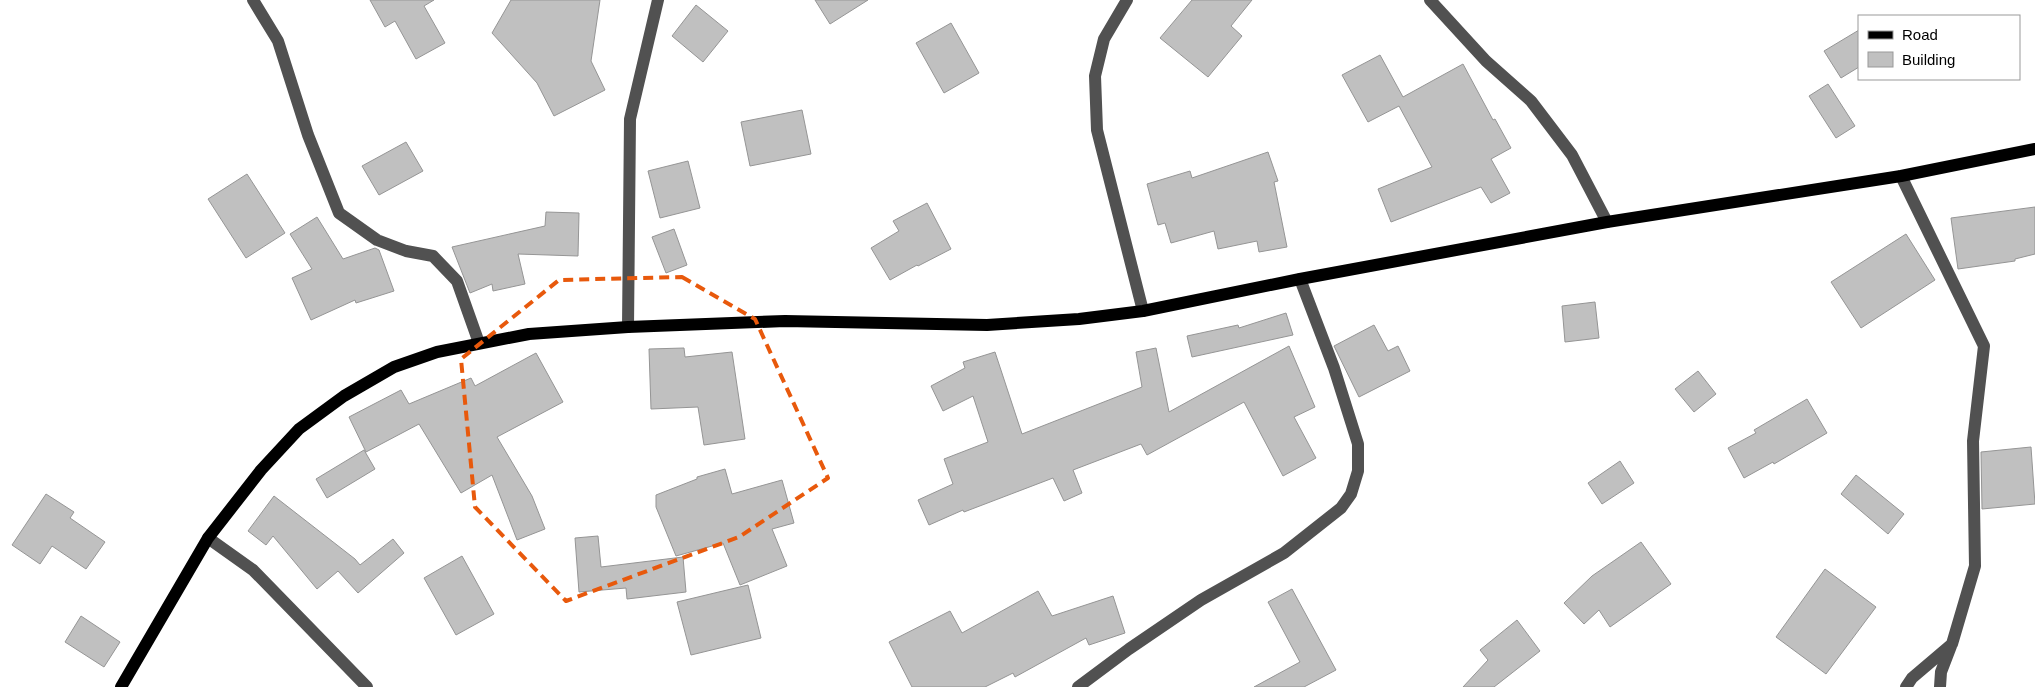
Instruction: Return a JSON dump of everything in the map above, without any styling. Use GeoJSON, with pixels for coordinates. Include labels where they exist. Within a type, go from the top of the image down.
{"type":"FeatureCollection","features":[{"type":"Feature","properties":{"kind":"main road"},"geometry":{"type":"LineString","coordinates":[[121,687],[208,538],[261,470],[299,429],[344,396],[394,367],[437,352],[479,342],[529,334],[628,327],[785,321],[987,325],[1079,320],[1143,311],[1300,279],[1607,222],[1901,176],[2035,149]]}},
{"type":"Feature","properties":{"kind":"street"},"geometry":{"type":"LineString","coordinates":[[253,0],[278,40],[308,136],[340,213],[377,240],[406,250],[433,256],[457,281],[479,342]]}},
{"type":"Feature","properties":{"kind":"street"},"geometry":{"type":"LineString","coordinates":[[628,327],[630,119],[658,0]]}},
{"type":"Feature","properties":{"kind":"street"},"geometry":{"type":"LineString","coordinates":[[1127,0],[1104,39],[1095,76],[1096,130],[1143,311]]}},
{"type":"Feature","properties":{"kind":"street"},"geometry":{"type":"LineString","coordinates":[[1430,0],[1486,61],[1531,101],[1572,155],[1607,222]]}},
{"type":"Feature","properties":{"kind":"street"},"geometry":{"type":"LineString","coordinates":[[1901,176],[1984,346],[1973,441],[1975,566],[1952,644],[1941,672],[1940,687]]}},
{"type":"Feature","properties":{"kind":"street"},"geometry":{"type":"LineString","coordinates":[[1078,687],[1129,649],[1201,600],[1284,553],[1341,508],[1352,494],[1358,470],[1358,444],[1334,368],[1300,279]]}},
{"type":"Feature","properties":{"kind":"street"},"geometry":{"type":"LineString","coordinates":[[208,538],[253,570],[367,687]]}},
{"type":"Feature","properties":{"kind":"street"},"geometry":{"type":"LineString","coordinates":[[1906,687],[1912,678],[1952,644]]}},
{"type":"Feature","properties":{"kind":"highlighted area"},"geometry":{"type":"Polygon","coordinates":[[[682,277],[755,319],[828,478],[739,537],[566,601],[475,507],[461,359],[559,280],[682,277]]]}},
{"type":"Feature","properties":{"kind":"building"},"geometry":{"type":"Polygon","coordinates":[[[370,0],[434,0],[424,6],[445,43],[416,59],[395,21],[385,27],[370,0]]]}},
{"type":"Feature","properties":{"kind":"building"},"geometry":{"type":"Polygon","coordinates":[[[511,0],[600,0],[591,61],[605,90],[554,116],[537,83],[492,33],[511,0]]]}},
{"type":"Feature","properties":{"kind":"building"},"geometry":{"type":"Polygon","coordinates":[[[815,0],[868,0],[830,24],[815,0]]]}},
{"type":"Feature","properties":{"kind":"building"},"geometry":{"type":"Polygon","coordinates":[[[1192,0],[1252,0],[1231,26],[1242,36],[1208,77],[1160,38],[1192,0]]]}},
{"type":"Feature","properties":{"kind":"building"},"geometry":{"type":"Polygon","coordinates":[[[696,5],[728,31],[703,62],[672,36],[696,5]]]}},
{"type":"Feature","properties":{"kind":"building"},"geometry":{"type":"Polygon","coordinates":[[[951,23],[979,73],[944,93],[916,43],[951,23]]]}},
{"type":"Feature","properties":{"kind":"building"},"geometry":{"type":"Polygon","coordinates":[[[1858,31],[1858,68],[1841,78],[1824,51],[1858,31]]]}},
{"type":"Feature","properties":{"kind":"building"},"geometry":{"type":"Polygon","coordinates":[[[1380,55],[1403,97],[1463,64],[1493,120],[1495,119],[1511,148],[1491,159],[1510,193],[1491,203],[1481,187],[1391,222],[1378,189],[1432,167],[1399,106],[1368,122],[1342,75],[1380,55]]]}},
{"type":"Feature","properties":{"kind":"building"},"geometry":{"type":"Polygon","coordinates":[[[1828,84],[1855,126],[1836,138],[1809,96],[1828,84]]]}},
{"type":"Feature","properties":{"kind":"building"},"geometry":{"type":"Polygon","coordinates":[[[802,110],[811,154],[750,166],[741,122],[802,110]]]}},
{"type":"Feature","properties":{"kind":"building"},"geometry":{"type":"Polygon","coordinates":[[[406,142],[423,171],[379,195],[362,166],[406,142]]]}},
{"type":"Feature","properties":{"kind":"building"},"geometry":{"type":"Polygon","coordinates":[[[1268,152],[1278,181],[1274,182],[1287,247],[1259,252],[1257,241],[1218,249],[1214,231],[1171,243],[1165,223],[1158,225],[1147,184],[1190,171],[1192,178],[1268,152]]]}},
{"type":"Feature","properties":{"kind":"building"},"geometry":{"type":"Polygon","coordinates":[[[688,161],[700,208],[660,218],[648,171],[688,161]]]}},
{"type":"Feature","properties":{"kind":"building"},"geometry":{"type":"Polygon","coordinates":[[[247,174],[285,233],[246,258],[208,199],[247,174]]]}},
{"type":"Feature","properties":{"kind":"building"},"geometry":{"type":"Polygon","coordinates":[[[927,203],[951,249],[890,280],[871,248],[899,231],[893,221],[927,203]]]}},
{"type":"Feature","properties":{"kind":"building"},"geometry":{"type":"Polygon","coordinates":[[[2035,207],[2035,254],[2015,259],[2015,261],[1958,269],[1951,218],[2035,207]]]}},
{"type":"Feature","properties":{"kind":"building"},"geometry":{"type":"Polygon","coordinates":[[[546,212],[579,213],[578,256],[518,254],[525,284],[493,291],[492,284],[470,293],[452,247],[545,226],[546,212]]]}},
{"type":"Feature","properties":{"kind":"building"},"geometry":{"type":"Polygon","coordinates":[[[317,217],[343,259],[375,248],[379,250],[394,291],[356,303],[355,300],[311,320],[292,278],[312,269],[290,234],[317,217]]]}},
{"type":"Feature","properties":{"kind":"building"},"geometry":{"type":"Polygon","coordinates":[[[674,229],[687,265],[666,273],[652,237],[674,229]]]}},
{"type":"Feature","properties":{"kind":"building"},"geometry":{"type":"Polygon","coordinates":[[[1906,234],[1935,280],[1861,328],[1831,282],[1906,234]]]}},
{"type":"Feature","properties":{"kind":"building"},"geometry":{"type":"Polygon","coordinates":[[[1595,302],[1599,338],[1565,342],[1562,306],[1595,302]]]}},
{"type":"Feature","properties":{"kind":"building"},"geometry":{"type":"Polygon","coordinates":[[[1286,313],[1293,335],[1192,357],[1187,336],[1238,325],[1239,328],[1286,313]]]}},
{"type":"Feature","properties":{"kind":"building"},"geometry":{"type":"Polygon","coordinates":[[[1374,325],[1388,351],[1398,346],[1410,371],[1359,397],[1334,346],[1374,325]]]}},
{"type":"Feature","properties":{"kind":"building"},"geometry":{"type":"Polygon","coordinates":[[[1289,346],[1315,407],[1294,417],[1316,458],[1283,476],[1244,402],[1147,455],[1141,444],[1073,470],[1082,493],[1064,501],[1053,478],[964,512],[963,510],[929,525],[918,500],[953,484],[944,459],[988,442],[973,396],[943,411],[931,386],[965,368],[963,362],[995,352],[1022,434],[1142,387],[1136,352],[1156,348],[1169,412],[1289,346]]]}},
{"type":"Feature","properties":{"kind":"building"},"geometry":{"type":"Polygon","coordinates":[[[684,348],[685,357],[732,352],[745,439],[704,445],[698,407],[651,409],[649,349],[684,348]]]}},
{"type":"Feature","properties":{"kind":"building"},"geometry":{"type":"Polygon","coordinates":[[[536,353],[563,402],[497,437],[532,496],[545,529],[517,540],[492,475],[461,493],[419,424],[366,452],[349,417],[401,390],[409,404],[471,378],[475,386],[536,353]]]}},
{"type":"Feature","properties":{"kind":"building"},"geometry":{"type":"Polygon","coordinates":[[[1698,371],[1716,394],[1694,412],[1675,389],[1698,371]]]}},
{"type":"Feature","properties":{"kind":"building"},"geometry":{"type":"Polygon","coordinates":[[[1807,399],[1827,433],[1774,464],[1773,462],[1744,478],[1728,448],[1756,433],[1754,430],[1807,399]]]}},
{"type":"Feature","properties":{"kind":"building"},"geometry":{"type":"Polygon","coordinates":[[[2031,447],[2035,504],[1982,509],[1981,452],[2031,447]]]}},
{"type":"Feature","properties":{"kind":"building"},"geometry":{"type":"Polygon","coordinates":[[[364,450],[375,469],[327,498],[316,479],[364,450]]]}},
{"type":"Feature","properties":{"kind":"building"},"geometry":{"type":"Polygon","coordinates":[[[1620,461],[1634,483],[1602,504],[1588,483],[1620,461]]]}},
{"type":"Feature","properties":{"kind":"building"},"geometry":{"type":"Polygon","coordinates":[[[725,469],[732,494],[782,480],[794,523],[772,529],[787,566],[740,585],[723,543],[676,556],[656,507],[656,495],[697,479],[697,477],[725,469]]]}},
{"type":"Feature","properties":{"kind":"building"},"geometry":{"type":"Polygon","coordinates":[[[1856,475],[1904,514],[1888,534],[1841,494],[1856,475]]]}},
{"type":"Feature","properties":{"kind":"building"},"geometry":{"type":"Polygon","coordinates":[[[46,494],[74,512],[70,518],[105,542],[86,569],[52,546],[40,564],[12,545],[46,494]]]}},
{"type":"Feature","properties":{"kind":"building"},"geometry":{"type":"Polygon","coordinates":[[[274,496],[355,559],[360,565],[393,539],[404,553],[358,593],[338,571],[317,589],[273,536],[266,545],[248,531],[274,496]]]}},
{"type":"Feature","properties":{"kind":"building"},"geometry":{"type":"Polygon","coordinates":[[[598,536],[601,567],[683,557],[686,592],[627,599],[626,588],[579,592],[575,538],[598,536]]]}},
{"type":"Feature","properties":{"kind":"building"},"geometry":{"type":"Polygon","coordinates":[[[1641,542],[1671,584],[1610,627],[1599,610],[1584,624],[1564,603],[1592,576],[1641,542]]]}},
{"type":"Feature","properties":{"kind":"building"},"geometry":{"type":"Polygon","coordinates":[[[462,556],[494,614],[456,635],[424,578],[462,556]]]}},
{"type":"Feature","properties":{"kind":"building"},"geometry":{"type":"Polygon","coordinates":[[[1825,569],[1876,607],[1826,674],[1776,637],[1825,569]]]}},
{"type":"Feature","properties":{"kind":"building"},"geometry":{"type":"Polygon","coordinates":[[[748,585],[761,638],[691,655],[677,602],[748,585]]]}},
{"type":"Feature","properties":{"kind":"building"},"geometry":{"type":"Polygon","coordinates":[[[1292,589],[1336,670],[1304,687],[1254,687],[1300,662],[1268,602],[1292,589]]]}},
{"type":"Feature","properties":{"kind":"building"},"geometry":{"type":"Polygon","coordinates":[[[1038,591],[1052,616],[1113,596],[1125,633],[1089,645],[1086,638],[1015,677],[1013,673],[985,687],[912,687],[889,642],[950,611],[962,633],[1038,591]]]}},
{"type":"Feature","properties":{"kind":"building"},"geometry":{"type":"Polygon","coordinates":[[[81,616],[120,642],[104,667],[65,642],[81,616]]]}},
{"type":"Feature","properties":{"kind":"building"},"geometry":{"type":"Polygon","coordinates":[[[1517,620],[1540,651],[1494,687],[1463,687],[1488,660],[1480,650],[1517,620]]]}}]}
